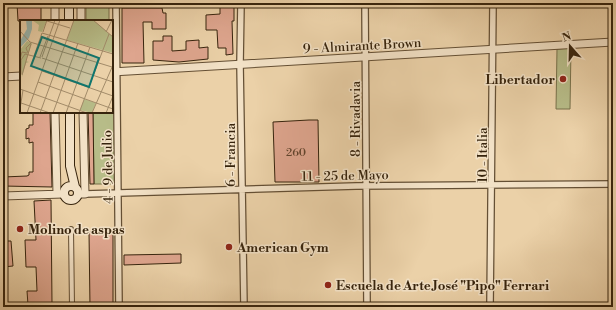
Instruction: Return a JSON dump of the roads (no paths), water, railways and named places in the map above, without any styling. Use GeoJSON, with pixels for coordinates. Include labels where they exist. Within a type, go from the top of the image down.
{"type":"FeatureCollection","features":[{"type":"Feature","properties":{"kind":"main road"},"geometry":{"type":"LineString","coordinates":[[69,3],[69,20]]}},
{"type":"Feature","properties":{"kind":"main road"},"geometry":{"type":"LineString","coordinates":[[62,192],[70,166],[70,113]]}},
{"type":"Feature","properties":{"kind":"main road"},"geometry":{"type":"LineString","coordinates":[[70,166],[79,192]]}},
{"type":"Feature","properties":{"kind":"main road"},"geometry":{"type":"LineString","coordinates":[[62,192],[72,186],[79,192]]}},
{"type":"Feature","properties":{"kind":"main road"},"geometry":{"type":"LineString","coordinates":[[62,192],[66,198],[70,200],[75,198],[79,192]]}},
{"type":"Feature","properties":{"kind":"street"},"geometry":{"type":"LineString","coordinates":[[55,3],[55,20]]}},
{"type":"Feature","properties":{"kind":"street"},"geometry":{"type":"LineString","coordinates":[[81,3],[81,20]]}},
{"type":"Feature","properties":{"kind":"street","name":"4 - 9 de Julio"},"geometry":{"type":"LineString","coordinates":[[116,3],[114,72],[119,193],[119,307]]}},
{"type":"Feature","properties":{"kind":"street","name":"6 - Francia"},"geometry":{"type":"LineString","coordinates":[[241,3],[241,189],[244,307]]}},
{"type":"Feature","properties":{"kind":"street","name":"8 - Rivadavia"},"geometry":{"type":"LineString","coordinates":[[366,3],[367,307]]}},
{"type":"Feature","properties":{"kind":"street","name":"10 - Italia"},"geometry":{"type":"LineString","coordinates":[[490,307],[493,3]]}},
{"type":"Feature","properties":{"kind":"street","name":"9 - Almirante Brown"},"geometry":{"type":"LineString","coordinates":[[114,72],[613,42]]}},
{"type":"Feature","properties":{"kind":"street"},"geometry":{"type":"LineString","coordinates":[[3,77],[20,76]]}},
{"type":"Feature","properties":{"kind":"street"},"geometry":{"type":"LineString","coordinates":[[3,196],[62,192],[55,113]]}},
{"type":"Feature","properties":{"kind":"street"},"geometry":{"type":"LineString","coordinates":[[79,192],[83,113]]}},
{"type":"Feature","properties":{"kind":"street","name":"11 - 25 de Mayo"},"geometry":{"type":"LineString","coordinates":[[79,192],[119,193],[366,186],[613,184]]}},
{"type":"Feature","properties":{"kind":"street"},"geometry":{"type":"LineString","coordinates":[[71,229],[72,307]]}},
{"type":"Feature","properties":{"kind":"place","name":"Libertador"},"geometry":{"type":"Point","coordinates":[563,79]}},
{"type":"Feature","properties":{"kind":"place","name":"Molino de aspas"},"geometry":{"type":"Point","coordinates":[20,229]}},
{"type":"Feature","properties":{"kind":"place","name":"American Gym"},"geometry":{"type":"Point","coordinates":[229,247]}},
{"type":"Feature","properties":{"kind":"place","name":"Escuela de Arte José \"Pipo\" Ferrari"},"geometry":{"type":"Point","coordinates":[328,285]}}]}
